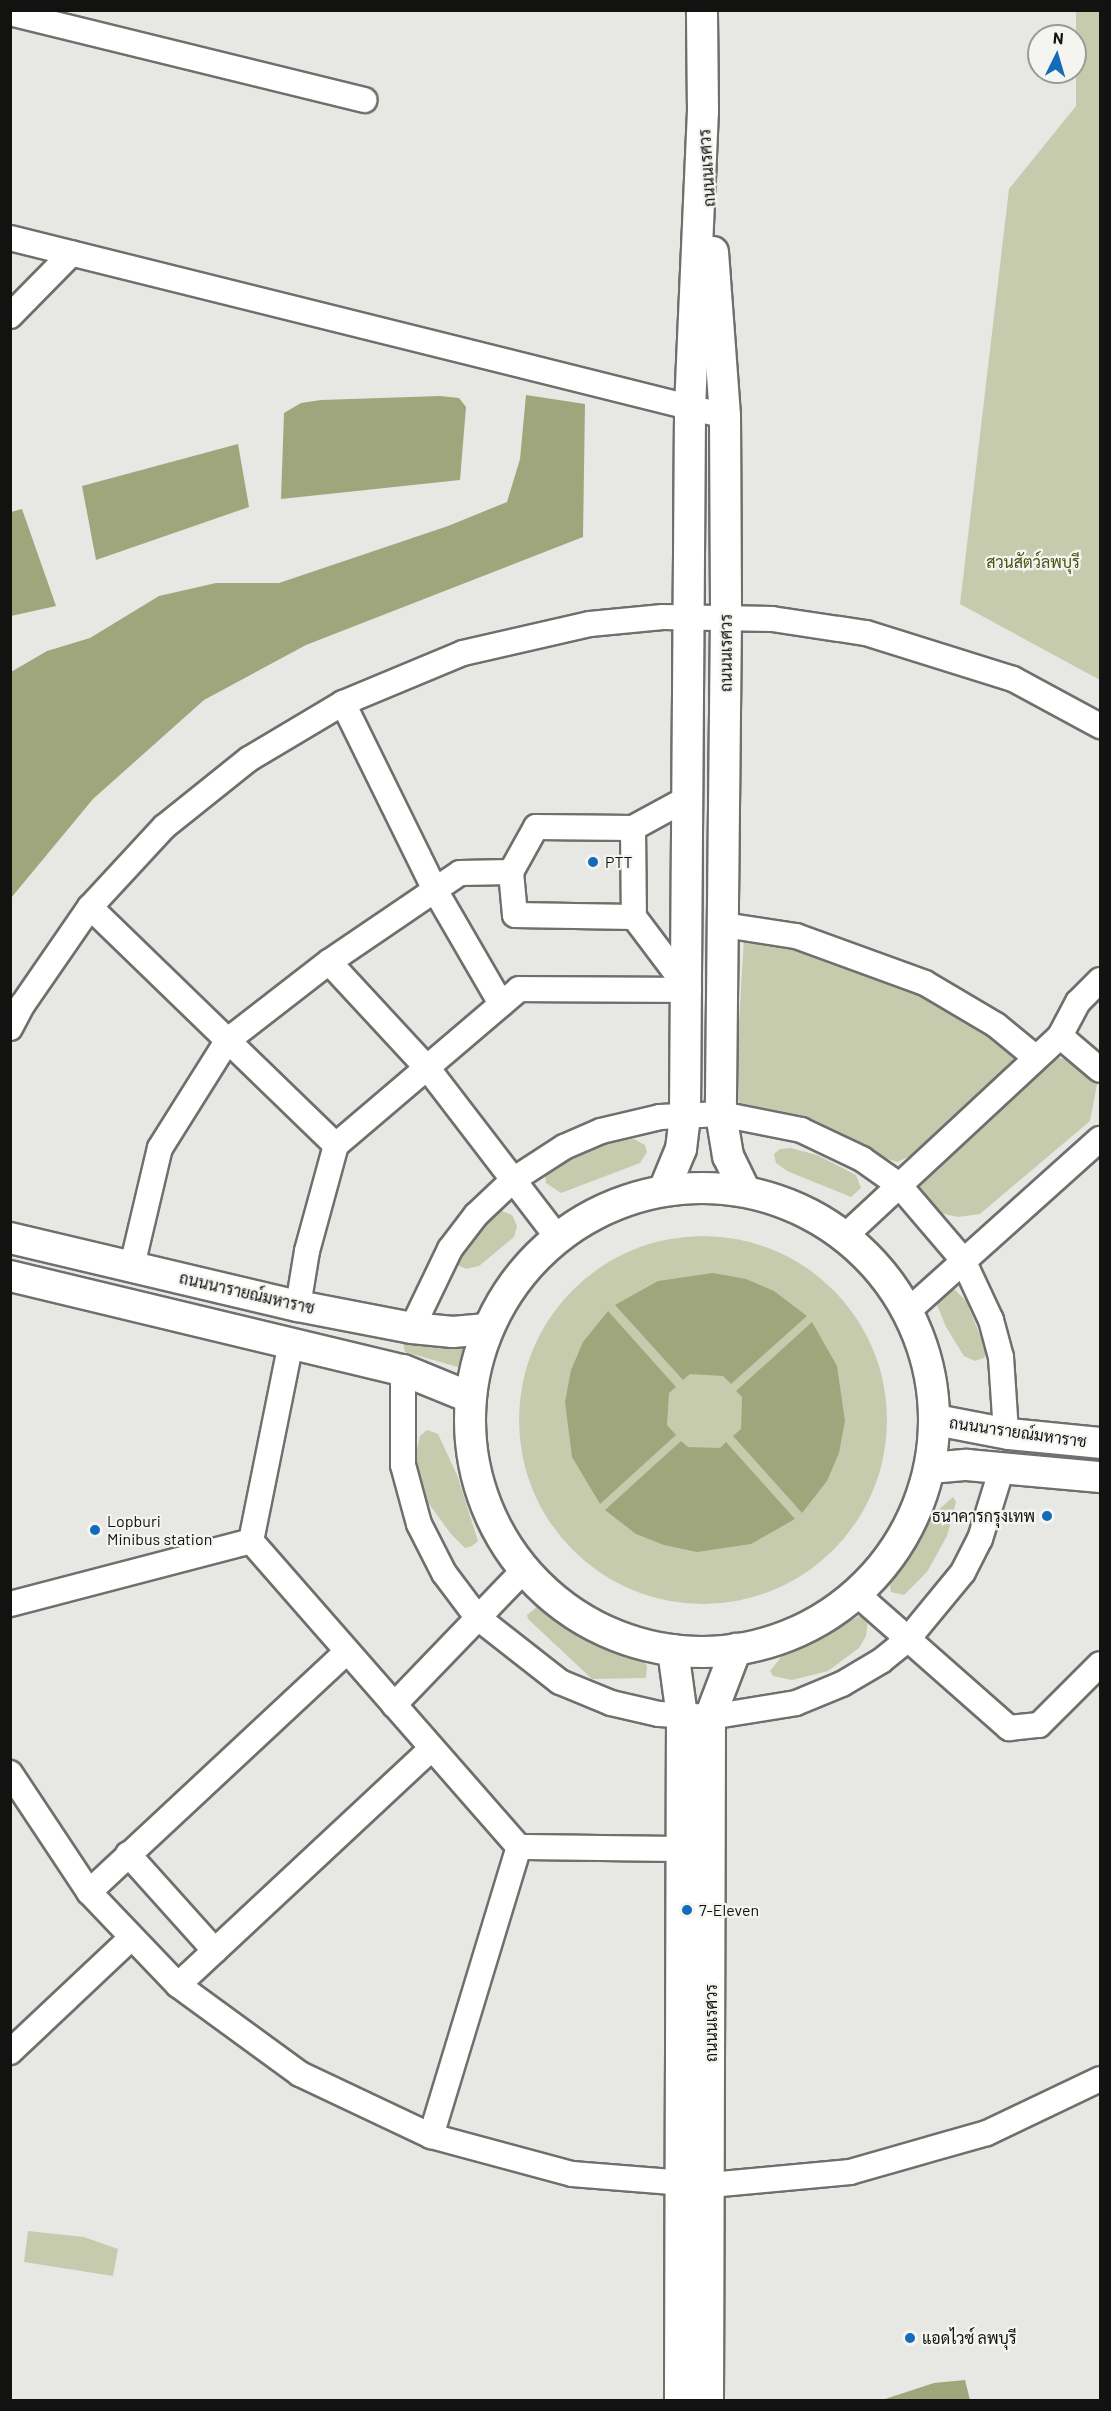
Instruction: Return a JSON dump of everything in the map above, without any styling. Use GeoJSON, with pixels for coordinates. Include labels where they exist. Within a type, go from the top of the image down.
{"type":"FeatureCollection","features":[{"type":"Feature","properties":{"kind":"main road","name":"ถนนนเรศวร"},"geometry":{"type":"LineString","coordinates":[[664,1190],[681,1149],[685,1114],[689,990],[690,408],[703,111],[702,10]]}},
{"type":"Feature","properties":{"kind":"main road","name":"ถนนนเรศวร"},"geometry":{"type":"LineString","coordinates":[[703,111],[725,416],[726,617],[721,1114],[728,1156],[745,1191]]}},
{"type":"Feature","properties":{"kind":"main road"},"geometry":{"type":"LineString","coordinates":[[705,1188],[745,1191],[798,1208],[845,1236],[880,1270],[908,1311],[923,1346],[933,1383],[936,1420],[930,1468],[920,1503],[904,1537],[857,1594],[800,1629],[736,1649],[673,1650],[625,1639],[579,1617],[540,1587],[506,1547],[483,1500],[470,1449],[469,1397],[487,1329],[505,1294],[529,1264],[557,1237],[608,1207],[664,1190],[705,1188]]}},
{"type":"Feature","properties":{"kind":"main road","name":"ถนนนารายณ์มหาราช"},"geometry":{"type":"LineString","coordinates":[[10,1238],[298,1306],[412,1328],[453,1332],[487,1329]]}},
{"type":"Feature","properties":{"kind":"main road"},"geometry":{"type":"LineString","coordinates":[[10,1276],[403,1370],[469,1397]]}},
{"type":"Feature","properties":{"kind":"main road","name":"ถนนนารายณ์มหาราช"},"geometry":{"type":"LineString","coordinates":[[936,1420],[1006,1433],[1101,1443]]}},
{"type":"Feature","properties":{"kind":"main road","name":"ถนนนารายณ์มหาราช"},"geometry":{"type":"LineString","coordinates":[[930,1468],[1002,1468],[1101,1477]]}},
{"type":"Feature","properties":{"kind":"main road","name":"ถนนนเรศวร"},"geometry":{"type":"LineString","coordinates":[[708,2400],[696,2184],[683,1849],[696,1717],[736,1649]]}},
{"type":"Feature","properties":{"kind":"main road","name":"ถนนนเรศวร"},"geometry":{"type":"LineString","coordinates":[[673,1650],[696,1717],[696,2184],[680,2400]]}},
{"type":"Feature","properties":{"kind":"street"},"geometry":{"type":"LineString","coordinates":[[10,13],[364,100]]}},
{"type":"Feature","properties":{"kind":"street"},"geometry":{"type":"LineString","coordinates":[[10,238],[725,416]]}},
{"type":"Feature","properties":{"kind":"street"},"geometry":{"type":"LineString","coordinates":[[10,316],[72,253]]}},
{"type":"Feature","properties":{"kind":"street"},"geometry":{"type":"LineString","coordinates":[[10,1028],[23,1004],[90,907],[165,828],[249,759],[343,703],[463,653],[590,624],[688,617],[772,619],[866,633],[1013,679],[1101,726]]}},
{"type":"Feature","properties":{"kind":"street"},"geometry":{"type":"LineString","coordinates":[[343,703],[435,890],[501,1004]]}},
{"type":"Feature","properties":{"kind":"street"},"geometry":{"type":"LineString","coordinates":[[634,917],[515,915],[511,872],[536,827],[633,828],[688,798]]}},
{"type":"Feature","properties":{"kind":"street"},"geometry":{"type":"LineString","coordinates":[[633,828],[634,917],[689,990]]}},
{"type":"Feature","properties":{"kind":"street"},"geometry":{"type":"LineString","coordinates":[[132,1266],[160,1148],[227,1041],[329,962],[460,873],[511,872]]}},
{"type":"Feature","properties":{"kind":"street"},"geometry":{"type":"LineString","coordinates":[[90,907],[336,1145]]}},
{"type":"Feature","properties":{"kind":"street"},"geometry":{"type":"LineString","coordinates":[[724,925],[796,936],[925,983],[996,1025],[1035,1057]]}},
{"type":"Feature","properties":{"kind":"street"},"geometry":{"type":"LineString","coordinates":[[329,962],[429,1070],[557,1237]]}},
{"type":"Feature","properties":{"kind":"street"},"geometry":{"type":"LineString","coordinates":[[845,1236],[1060,1036],[1078,1002],[1101,980]]}},
{"type":"Feature","properties":{"kind":"street"},"geometry":{"type":"LineString","coordinates":[[298,1306],[307,1251],[336,1145],[429,1070],[519,989],[689,990]]}},
{"type":"Feature","properties":{"kind":"street"},"geometry":{"type":"LineString","coordinates":[[1060,1036],[1101,1070]]}},
{"type":"Feature","properties":{"kind":"street"},"geometry":{"type":"LineString","coordinates":[[412,1328],[450,1249],[476,1215],[513,1180],[564,1147],[601,1131],[685,1114],[721,1114],[801,1130],[862,1159],[899,1185],[963,1260],[991,1320],[1001,1357],[1006,1433]]}},
{"type":"Feature","properties":{"kind":"street"},"geometry":{"type":"LineString","coordinates":[[908,1311],[1101,1138]]}},
{"type":"Feature","properties":{"kind":"street"},"geometry":{"type":"LineString","coordinates":[[251,1541],[291,1342]]}},
{"type":"Feature","properties":{"kind":"street"},"geometry":{"type":"LineString","coordinates":[[403,1370],[403,1465],[409,1491],[419,1524],[444,1573],[477,1617],[560,1682],[611,1703],[696,1717],[805,1700],[843,1684],[908,1639],[963,1572],[981,1539],[1002,1468]]}},
{"type":"Feature","properties":{"kind":"street"},"geometry":{"type":"LineString","coordinates":[[10,1604],[251,1541]]}},
{"type":"Feature","properties":{"kind":"street"},"geometry":{"type":"LineString","coordinates":[[251,1541],[519,1847],[683,1849]]}},
{"type":"Feature","properties":{"kind":"street"},"geometry":{"type":"LineString","coordinates":[[394,1705],[525,1569]]}},
{"type":"Feature","properties":{"kind":"street"},"geometry":{"type":"LineString","coordinates":[[857,1594],[1009,1728],[1039,1725],[1101,1664]]}},
{"type":"Feature","properties":{"kind":"street"},"geometry":{"type":"LineString","coordinates":[[89,1892],[346,1652]]}},
{"type":"Feature","properties":{"kind":"street"},"geometry":{"type":"LineString","coordinates":[[178,1985],[432,1748]]}},
{"type":"Feature","properties":{"kind":"street"},"geometry":{"type":"LineString","coordinates":[[10,1773],[89,1892],[130,1939],[178,1985],[300,2074],[431,2136],[572,2174],[696,2184],[850,2172],[987,2133],[1101,2079]]}},
{"type":"Feature","properties":{"kind":"street"},"geometry":{"type":"LineString","coordinates":[[431,2136],[519,1847]]}},
{"type":"Feature","properties":{"kind":"street"},"geometry":{"type":"LineString","coordinates":[[128,1854],[215,1951]]}},
{"type":"Feature","properties":{"kind":"street"},"geometry":{"type":"LineString","coordinates":[[10,2052],[130,1939]]}},
{"type":"Feature","properties":{"kind":"green space","name":"สวนสัตว์ลพบุรี"},"geometry":{"type":"Polygon","coordinates":[[[1076,11],[1100,11],[1100,680],[960,604],[1009,189],[1076,106],[1076,84],[1087,84],[1087,24],[1076,24],[1076,11]]]}},
{"type":"Feature","properties":{"kind":"green space"},"geometry":{"type":"Polygon","coordinates":[[[744,938],[796,946],[925,992],[990,1030],[1021,1059],[915,1154],[897,1162],[750,1110],[740,1105],[735,1090],[744,938]]]}},
{"type":"Feature","properties":{"kind":"green space"},"geometry":{"type":"Polygon","coordinates":[[[1059,1058],[1081,1062],[1092,1071],[1097,1084],[1090,1121],[980,1214],[958,1217],[940,1213],[927,1204],[919,1188],[929,1162],[1037,1072],[1059,1058]]]}},
{"type":"Feature","properties":{"kind":"green space"},"geometry":{"type":"Polygon","coordinates":[[[634,1139],[645,1145],[647,1152],[640,1163],[561,1193],[546,1183],[544,1167],[597,1142],[634,1139]]]}},
{"type":"Feature","properties":{"kind":"green space"},"geometry":{"type":"Polygon","coordinates":[[[791,1148],[817,1155],[856,1175],[861,1188],[851,1197],[787,1171],[776,1163],[774,1154],[780,1149],[791,1148]]]}},
{"type":"Feature","properties":{"kind":"green space"},"geometry":{"type":"Polygon","coordinates":[[[500,1210],[512,1215],[517,1226],[514,1237],[479,1266],[466,1269],[456,1264],[453,1252],[489,1216],[500,1210]]]}},
{"type":"Feature","properties":{"kind":"green space"},"geometry":{"type":"Polygon","coordinates":[[[703,1236],[739,1239],[773,1250],[805,1267],[833,1290],[856,1318],[873,1350],[884,1384],[887,1420],[884,1456],[873,1490],[856,1522],[833,1550],[805,1573],[773,1590],[739,1601],[703,1604],[667,1601],[633,1590],[601,1573],[573,1550],[550,1522],[533,1490],[522,1456],[519,1420],[522,1384],[533,1350],[550,1318],[573,1290],[601,1267],[633,1250],[667,1239],[703,1236]]]}},
{"type":"Feature","properties":{"kind":"green space"},"geometry":{"type":"Polygon","coordinates":[[[953,1288],[966,1301],[987,1352],[984,1358],[975,1361],[964,1356],[946,1327],[937,1305],[939,1296],[953,1288]]]}},
{"type":"Feature","properties":{"kind":"green space"},"geometry":{"type":"Polygon","coordinates":[[[413,1339],[462,1341],[467,1358],[458,1367],[405,1352],[403,1344],[413,1339]]]}},
{"type":"Feature","properties":{"kind":"green space"},"geometry":{"type":"Polygon","coordinates":[[[427,1430],[438,1434],[457,1475],[478,1541],[472,1546],[465,1548],[451,1534],[418,1489],[414,1475],[417,1449],[420,1436],[427,1430]]]}},
{"type":"Feature","properties":{"kind":"green space"},"geometry":{"type":"Polygon","coordinates":[[[953,1497],[956,1502],[947,1536],[927,1572],[904,1595],[891,1592],[889,1580],[935,1513],[953,1497]]]}},
{"type":"Feature","properties":{"kind":"green space"},"geometry":{"type":"Polygon","coordinates":[[[538,1606],[611,1647],[641,1657],[647,1666],[646,1678],[592,1679],[528,1619],[527,1615],[538,1606]]]}},
{"type":"Feature","properties":{"kind":"green space"},"geometry":{"type":"Polygon","coordinates":[[[861,1615],[868,1620],[866,1636],[859,1648],[828,1671],[792,1680],[773,1676],[770,1671],[782,1656],[861,1615]]]}},
{"type":"Feature","properties":{"kind":"green space"},"geometry":{"type":"Polygon","coordinates":[[[28,2231],[84,2237],[118,2249],[113,2276],[24,2262],[28,2231]]]}},
{"type":"Feature","properties":{"kind":"shaded area"},"geometry":{"type":"Polygon","coordinates":[[[526,395],[585,404],[583,537],[306,645],[204,700],[93,799],[11,898],[11,672],[47,651],[90,638],[159,596],[216,583],[279,583],[448,526],[507,502],[520,459],[526,395]]]}},
{"type":"Feature","properties":{"kind":"shaded area"},"geometry":{"type":"Polygon","coordinates":[[[440,396],[459,398],[466,407],[460,480],[281,499],[284,413],[301,403],[321,400],[440,396]]]}},
{"type":"Feature","properties":{"kind":"shaded area"},"geometry":{"type":"Polygon","coordinates":[[[238,444],[249,507],[96,560],[82,486],[238,444]]]}},
{"type":"Feature","properties":{"kind":"shaded area"},"geometry":{"type":"Polygon","coordinates":[[[22,509],[56,606],[11,616],[11,512],[22,509]]]}},
{"type":"Feature","properties":{"kind":"shaded area"},"geometry":{"type":"Polygon","coordinates":[[[713,1273],[746,1279],[774,1291],[807,1316],[731,1384],[723,1376],[690,1374],[683,1380],[615,1305],[658,1281],[713,1273]]]}},
{"type":"Feature","properties":{"kind":"shaded area"},"geometry":{"type":"Polygon","coordinates":[[[608,1311],[676,1387],[669,1393],[667,1425],[676,1435],[600,1504],[572,1457],[565,1402],[571,1370],[583,1342],[608,1311]]]}},
{"type":"Feature","properties":{"kind":"shaded area"},"geometry":{"type":"Polygon","coordinates":[[[812,1322],[837,1366],[845,1421],[839,1453],[827,1481],[802,1513],[733,1436],[741,1429],[742,1397],[736,1391],[812,1322]]]}},
{"type":"Feature","properties":{"kind":"shaded area"},"geometry":{"type":"Polygon","coordinates":[[[681,1441],[688,1447],[720,1448],[726,1442],[795,1519],[751,1544],[697,1552],[664,1545],[636,1534],[605,1510],[681,1441]]]}},
{"type":"Feature","properties":{"kind":"shaded area"},"geometry":{"type":"Polygon","coordinates":[[[965,2380],[970,2400],[882,2400],[934,2383],[965,2380]]]}},
{"type":"Feature","properties":{"kind":"place","name":"PTT"},"geometry":{"type":"Point","coordinates":[593,862]}},
{"type":"Feature","properties":{"kind":"place","name":"ธนาคารกรุงเทพ"},"geometry":{"type":"Point","coordinates":[1047,1516]}},
{"type":"Feature","properties":{"kind":"place","name":"Lopburi Minibus station"},"geometry":{"type":"Point","coordinates":[95,1530]}},
{"type":"Feature","properties":{"kind":"place","name":"7-Eleven"},"geometry":{"type":"Point","coordinates":[687,1910]}},
{"type":"Feature","properties":{"kind":"place","name":"แอดไวซ์ ลพบุรี"},"geometry":{"type":"Point","coordinates":[910,2338]}}]}
